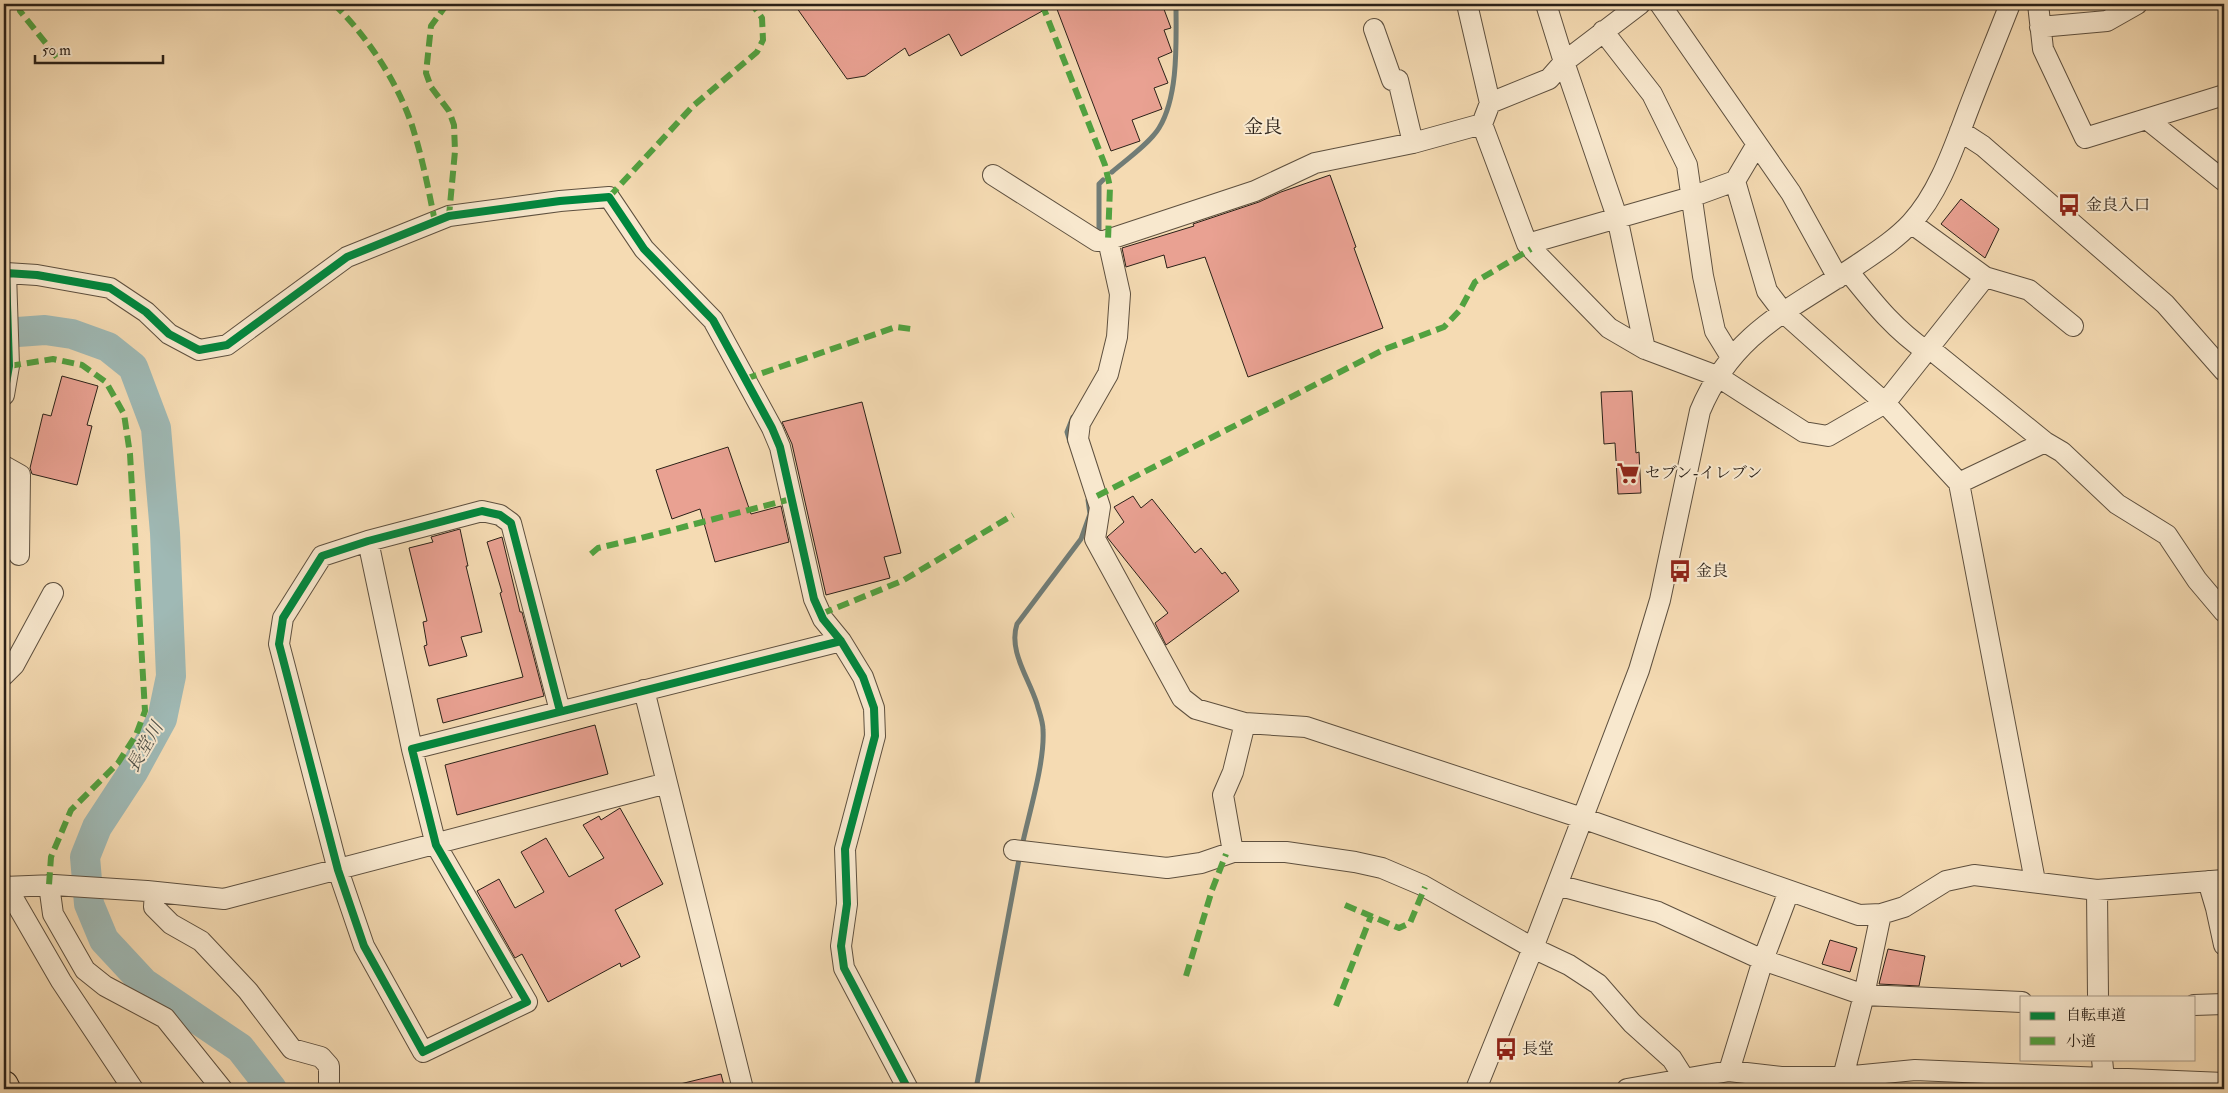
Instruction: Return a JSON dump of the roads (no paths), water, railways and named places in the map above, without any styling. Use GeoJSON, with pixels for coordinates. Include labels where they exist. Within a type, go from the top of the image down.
{"type":"FeatureCollection","features":[{"type":"Feature","properties":{"kind":"highway"},"geometry":{"type":"LineString","coordinates":[[4,1085],[6,1089]]}},
{"type":"Feature","properties":{"kind":"street"},"geometry":{"type":"LineString","coordinates":[[1468,4],[1490,103],[1482,124],[1527,244],[1609,328],[1645,349],[1717,376],[1804,432],[1828,436],[1885,403],[1985,278]]}},
{"type":"Feature","properties":{"kind":"street"},"geometry":{"type":"LineString","coordinates":[[1546,4],[1617,217],[1645,349]]}},
{"type":"Feature","properties":{"kind":"street"},"geometry":{"type":"LineString","coordinates":[[1490,103],[1549,78],[1564,62],[1640,4]]}},
{"type":"Feature","properties":{"kind":"street"},"geometry":{"type":"LineString","coordinates":[[1660,4],[1791,193],[1843,274],[1907,338],[1928,350],[2045,442],[2062,452],[2118,504],[2167,535],[2197,580],[2224,612]]}},
{"type":"Feature","properties":{"kind":"street"},"geometry":{"type":"LineString","coordinates":[[1476,1089],[1533,948],[1639,670],[1660,600],[1700,411],[1717,376],[1731,357],[1750,337],[1783,312],[1889,244],[1911,223],[1944,170],[2010,4]]}},
{"type":"Feature","properties":{"kind":"street"},"geometry":{"type":"LineString","coordinates":[[2038,4],[2042,49],[2085,138],[2224,95]]}},
{"type":"Feature","properties":{"kind":"street"},"geometry":{"type":"LineString","coordinates":[[2040,27],[2107,21],[2137,4]]}},
{"type":"Feature","properties":{"kind":"street"},"geometry":{"type":"LineString","coordinates":[[1374,29],[1392,80],[1398,80],[1412,143]]}},
{"type":"Feature","properties":{"kind":"street"},"geometry":{"type":"LineString","coordinates":[[1603,31],[1652,94],[1687,165],[1715,331],[1731,357]]}},
{"type":"Feature","properties":{"kind":"street"},"geometry":{"type":"LineString","coordinates":[[2148,120],[2224,181]]}},
{"type":"Feature","properties":{"kind":"street"},"geometry":{"type":"LineString","coordinates":[[1103,241],[1255,191],[1315,164],[1412,143],[1482,124]]}},
{"type":"Feature","properties":{"kind":"street"},"geometry":{"type":"LineString","coordinates":[[1960,131],[1983,146],[2165,304],[2224,372]]}},
{"type":"Feature","properties":{"kind":"street"},"geometry":{"type":"LineString","coordinates":[[1527,244],[1691,197],[1735,181],[1757,144]]}},
{"type":"Feature","properties":{"kind":"street"},"geometry":{"type":"LineString","coordinates":[[993,175],[1103,241],[1120,294],[1117,337],[1108,374],[1080,423],[1078,440],[1100,507],[1095,539],[1182,698],[1196,709],[1244,723],[1306,727],[1582,818],[1860,916],[1881,914],[1904,907],[1946,881],[1974,875],[2097,890],[2216,880],[2216,908],[2224,945]]}},
{"type":"Feature","properties":{"kind":"street"},"geometry":{"type":"LineString","coordinates":[[1735,181],[1767,291],[1783,312],[1885,403],[1959,483],[2035,881]]}},
{"type":"Feature","properties":{"kind":"street"},"geometry":{"type":"LineString","coordinates":[[4,395],[9,361],[5,273],[37,275],[110,288],[146,312],[170,334],[199,350],[227,345],[347,257],[449,216],[560,201],[609,197],[644,249],[713,320],[772,428],[780,448],[814,599],[823,619],[841,641],[864,677],[874,708],[874,736],[845,849],[847,904],[841,946],[844,968],[908,1089]]}},
{"type":"Feature","properties":{"kind":"street"},"geometry":{"type":"LineString","coordinates":[[1911,223],[1985,278],[2029,290],[2073,326]]}},
{"type":"Feature","properties":{"kind":"street"},"geometry":{"type":"LineString","coordinates":[[1959,483],[2045,442]]}},
{"type":"Feature","properties":{"kind":"street"},"geometry":{"type":"LineString","coordinates":[[4,466],[20,475],[19,555]]}},
{"type":"Feature","properties":{"kind":"street"},"geometry":{"type":"LineString","coordinates":[[368,541],[412,748],[436,845],[528,1002],[423,1052],[364,946],[338,870],[280,644],[283,618],[322,556],[368,541],[482,511],[500,515],[511,523],[560,711]]}},
{"type":"Feature","properties":{"kind":"street"},"geometry":{"type":"LineString","coordinates":[[4,675],[14,665],[53,593]]}},
{"type":"Feature","properties":{"kind":"street"},"geometry":{"type":"LineString","coordinates":[[412,748],[841,641]]}},
{"type":"Feature","properties":{"kind":"street"},"geometry":{"type":"LineString","coordinates":[[644,690],[743,1089]]}},
{"type":"Feature","properties":{"kind":"street"},"geometry":{"type":"LineString","coordinates":[[1233,852],[1224,795],[1233,772],[1244,723]]}},
{"type":"Feature","properties":{"kind":"street"},"geometry":{"type":"LineString","coordinates":[[133,1089],[61,981],[5,886],[52,885],[151,891],[224,899],[667,783]]}},
{"type":"Feature","properties":{"kind":"street"},"geometry":{"type":"LineString","coordinates":[[1023,851],[1167,868],[1201,862],[1233,852],[1286,852],[1382,868],[1425,887],[1533,948],[1569,965],[1598,984],[1632,1023],[1672,1059],[1684,1078]]}},
{"type":"Feature","properties":{"kind":"street"},"geometry":{"type":"LineString","coordinates":[[52,885],[53,914],[85,970],[106,986],[166,1018],[222,1089]]}},
{"type":"Feature","properties":{"kind":"street"},"geometry":{"type":"LineString","coordinates":[[1557,885],[1658,912],[1763,960],[1864,995],[2020,1002]]}},
{"type":"Feature","properties":{"kind":"street"},"geometry":{"type":"LineString","coordinates":[[2097,890],[2098,996]]}},
{"type":"Feature","properties":{"kind":"street"},"geometry":{"type":"LineString","coordinates":[[151,891],[154,907],[171,924],[201,941],[248,991],[292,1049],[320,1057],[329,1066],[329,1089]]}},
{"type":"Feature","properties":{"kind":"street"},"geometry":{"type":"LineString","coordinates":[[1729,1071],[1763,960],[1790,891]]}},
{"type":"Feature","properties":{"kind":"street"},"geometry":{"type":"LineString","coordinates":[[1843,1077],[1864,995],[1881,914]]}},
{"type":"Feature","properties":{"kind":"street"},"geometry":{"type":"LineString","coordinates":[[2196,1005],[2224,1004]]}},
{"type":"Feature","properties":{"kind":"street"},"geometry":{"type":"LineString","coordinates":[[1627,1089],[1658,1086],[1684,1078],[1729,1071],[1780,1083],[1915,1070],[2104,1075],[2224,1083]]}},
{"type":"Feature","properties":{"kind":"street"},"geometry":{"type":"LineString","coordinates":[[1871,1075],[1886,1089]]}},
{"type":"Feature","properties":{"kind":"waterway"},"geometry":{"type":"LineString","coordinates":[[1112,172],[1150,140],[1159,128],[1165,115],[1170,100],[1175,67],[1176,4]]}},
{"type":"Feature","properties":{"kind":"waterway"},"geometry":{"type":"LineString","coordinates":[[1099,236],[1099,184],[1103,180]]}},
{"type":"Feature","properties":{"kind":"waterway","name":"長堂川"},"geometry":{"type":"LineString","coordinates":[[4,333],[45,330],[72,334],[108,347],[133,367],[156,428],[165,533],[171,676],[162,719],[133,772],[97,827],[85,857],[89,904],[104,940],[144,983],[240,1048],[272,1089]]}},
{"type":"Feature","properties":{"kind":"waterway"},"geometry":{"type":"LineString","coordinates":[[1070,442],[1067,432],[1073,417]]}},
{"type":"Feature","properties":{"kind":"waterway"},"geometry":{"type":"LineString","coordinates":[[1022,846],[1042,757],[1043,730],[1037,704],[1017,654],[1015,634],[1017,624],[1081,539],[1090,514],[1088,500]]}},
{"type":"Feature","properties":{"kind":"waterway"},"geometry":{"type":"LineString","coordinates":[[976,1089],[1020,854]]}},
{"type":"Feature","properties":{"kind":"place","name":"金良入口"},"geometry":{"type":"Point","coordinates":[2069,205]}},
{"type":"Feature","properties":{"kind":"place","name":"セブン-イレブン"},"geometry":{"type":"Point","coordinates":[1628,473]}},
{"type":"Feature","properties":{"kind":"place","name":"金良"},"geometry":{"type":"Point","coordinates":[1680,571]}},
{"type":"Feature","properties":{"kind":"place","name":"長堂"},"geometry":{"type":"Point","coordinates":[1506,1049]}},
{"type":"Feature","properties":{"kind":"district","name":"金良"},"geometry":{"type":"Point","coordinates":[1263,127]}}]}
